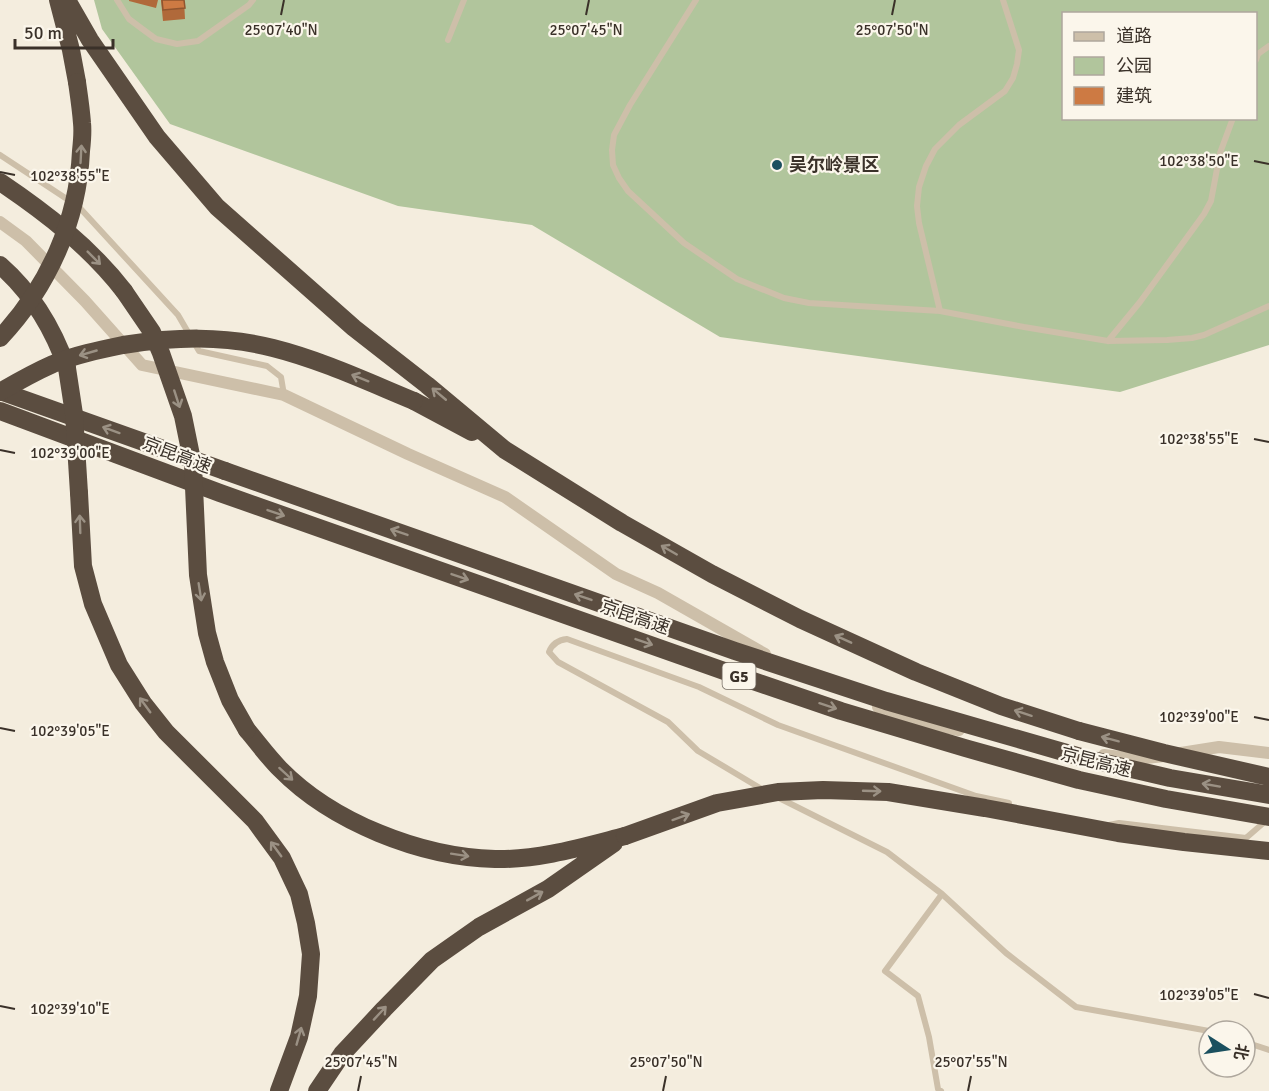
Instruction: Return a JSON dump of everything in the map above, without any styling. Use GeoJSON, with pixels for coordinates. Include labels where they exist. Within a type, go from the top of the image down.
{"type":"FeatureCollection","features":[{"type":"Feature","properties":{"kind":"highway"},"geometry":{"type":"LineString","coordinates":[[0,338],[25,308],[45,278],[62,242],[76,199],[82,124],[71,50],[58,0]]}},
{"type":"Feature","properties":{"kind":"highway"},"geometry":{"type":"LineString","coordinates":[[67,0],[90,40],[158,137],[217,207],[345,321],[505,450]]}},
{"type":"Feature","properties":{"kind":"highway"},"geometry":{"type":"LineString","coordinates":[[0,182],[35,206],[72,236],[124,291],[152,332],[183,416],[193,465],[198,575],[207,633],[215,662],[230,700],[247,730],[280,769],[314,798],[362,826],[411,845],[454,854],[494,859],[527,857],[562,852],[625,836],[717,803],[778,792],[823,790],[888,792],[1118,833],[1269,851]]}},
{"type":"Feature","properties":{"kind":"highway"},"geometry":{"type":"LineString","coordinates":[[0,265],[24,289],[39,309],[59,345],[67,368],[74,414],[83,566],[93,604],[119,665],[143,703],[166,732],[255,821],[282,858],[299,894],[311,954],[308,996],[299,1037],[279,1091]]}},
{"type":"Feature","properties":{"kind":"highway"},"geometry":{"type":"LineString","coordinates":[[0,391],[52,364],[90,352],[169,339],[222,339],[273,348],[301,356],[414,401],[505,450],[622,523],[712,574],[800,619],[937,681],[1002,706],[1079,731],[1269,777]]}},
{"type":"Feature","properties":{"kind":"highway","name":"京昆高速"},"geometry":{"type":"LineString","coordinates":[[0,391],[745,655],[848,689],[1084,758],[1170,778],[1269,795]]}},
{"type":"Feature","properties":{"kind":"highway","name":"京昆高速"},"geometry":{"type":"LineString","coordinates":[[0,411],[220,493],[860,717],[1078,780],[1166,800],[1269,818]]}},
{"type":"Feature","properties":{"kind":"highway"},"geometry":{"type":"LineString","coordinates":[[317,1091],[342,1054],[432,960],[479,927],[548,889],[625,836]]}},
{"type":"Feature","properties":{"kind":"street"},"geometry":{"type":"LineString","coordinates":[[0,222],[26,241],[86,301],[142,365],[284,395],[505,497],[616,574],[658,593],[825,688],[920,722],[980,735],[1090,753],[1137,759],[1219,747],[1269,753]]}},
{"type":"Feature","properties":{"kind":"lane"},"geometry":{"type":"LineString","coordinates":[[117,0],[129,19],[141,28],[156,39],[177,44],[198,40],[253,0]]}},
{"type":"Feature","properties":{"kind":"lane"},"geometry":{"type":"LineString","coordinates":[[448,40],[464,0]]}},
{"type":"Feature","properties":{"kind":"lane"},"geometry":{"type":"LineString","coordinates":[[696,0],[630,105],[614,135],[613,165],[628,191],[684,243],[737,279],[784,298],[809,303],[940,311],[1107,341],[1192,338],[1269,306]]}},
{"type":"Feature","properties":{"kind":"lane"},"geometry":{"type":"LineString","coordinates":[[940,311],[919,223],[917,206],[919,187],[935,148],[958,124],[1005,91],[1012,78],[1019,50],[1003,0]]}},
{"type":"Feature","properties":{"kind":"lane"},"geometry":{"type":"LineString","coordinates":[[1257,57],[1269,46]]}},
{"type":"Feature","properties":{"kind":"lane"},"geometry":{"type":"LineString","coordinates":[[1107,341],[1140,302],[1204,214],[1211,201],[1220,153],[1232,120]]}},
{"type":"Feature","properties":{"kind":"lane"},"geometry":{"type":"LineString","coordinates":[[0,155],[79,207],[178,315],[199,351],[267,366],[280,377],[284,395]]}},
{"type":"Feature","properties":{"kind":"lane"},"geometry":{"type":"LineString","coordinates":[[1020,806],[976,796],[789,729],[699,687],[567,639],[559,639],[551,646],[549,652],[558,662],[668,722],[698,751],[765,791],[887,852],[942,894],[1006,953],[1076,1007],[1197,1029]]}},
{"type":"Feature","properties":{"kind":"lane"},"geometry":{"type":"LineString","coordinates":[[1030,808],[1055,829],[1076,831],[1119,823],[1246,838],[1269,818]]}},
{"type":"Feature","properties":{"kind":"lane"},"geometry":{"type":"LineString","coordinates":[[940,1091],[918,996],[885,971],[942,894]]}},
{"type":"Feature","properties":{"kind":"green space","name":"吴尔岭景区"},"geometry":{"type":"Polygon","coordinates":[[[94,0],[1269,0],[1269,345],[1120,392],[720,337],[532,225],[398,206],[170,124],[102,29],[94,0]]]}},
{"type":"Feature","properties":{"kind":"building"},"geometry":{"type":"Polygon","coordinates":[[[162,0],[184,0],[185,8],[163,10],[162,0]]]}},
{"type":"Feature","properties":{"kind":"place","name":"吴尔岭景区"},"geometry":{"type":"Point","coordinates":[777,165]}}]}
